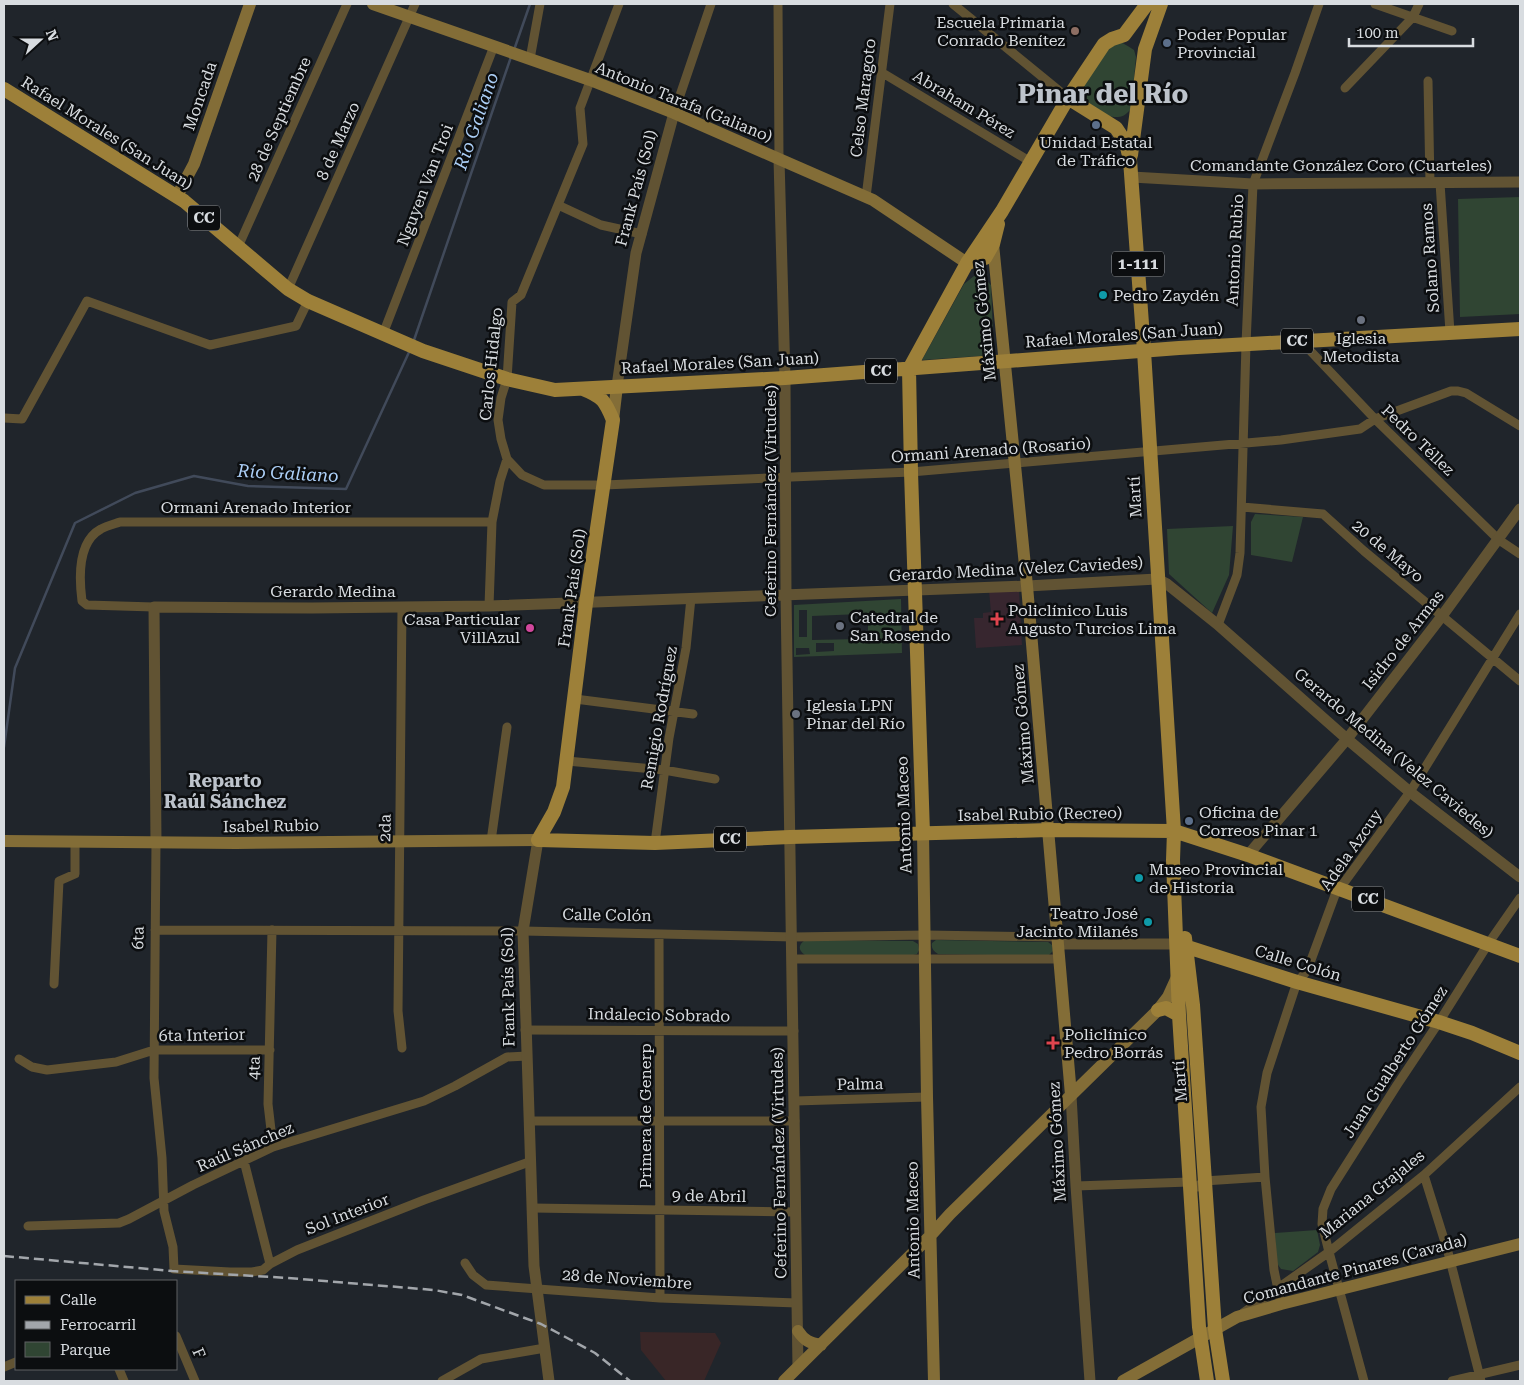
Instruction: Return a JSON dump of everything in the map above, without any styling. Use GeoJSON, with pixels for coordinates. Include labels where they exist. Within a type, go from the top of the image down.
{"type":"FeatureCollection","features":[{"type":"Feature","properties":{"kind":"main road","name":"Moncada"},"geometry":{"type":"LineString","coordinates":[[177,196],[194,164],[250,4]]}},
{"type":"Feature","properties":{"kind":"main road","name":"Antonio Tarafa (Galiano)"},"geometry":{"type":"LineString","coordinates":[[373,4],[590,80],[674,113],[779,158],[866,197],[967,263]]}},
{"type":"Feature","properties":{"kind":"main road"},"geometry":{"type":"LineString","coordinates":[[1145,49],[1124,35],[1147,4]]}},
{"type":"Feature","properties":{"kind":"main road","name":"1-111"},"geometry":{"type":"LineString","coordinates":[[1130,160],[1145,49],[1161,4]]}},
{"type":"Feature","properties":{"kind":"main road","name":"Antonio Maceo"},"geometry":{"type":"LineString","coordinates":[[934,1381],[927,1098],[926,936],[910,472],[909,369],[967,263],[1002,211],[1068,98],[1104,44],[1124,35]]}},
{"type":"Feature","properties":{"kind":"main road","name":"Rafael Morales (San Juan)"},"geometry":{"type":"LineString","coordinates":[[4,89],[177,196],[288,290],[308,301],[423,351],[507,379],[555,390],[785,378],[1301,340],[1520,329]]}},
{"type":"Feature","properties":{"kind":"main road","name":"1-111"},"geometry":{"type":"LineString","coordinates":[[1068,98],[1116,128],[1126,143],[1130,160]]}},
{"type":"Feature","properties":{"kind":"main road"},"geometry":{"type":"LineString","coordinates":[[1116,128],[1126,126],[1135,117]]}},
{"type":"Feature","properties":{"kind":"main road","name":"Martí"},"geometry":{"type":"LineString","coordinates":[[1130,160],[1174,831],[1173,860],[1183,950],[1193,1005],[1215,1329],[1223,1381]]}},
{"type":"Feature","properties":{"kind":"main road","name":"Antonio Maceo"},"geometry":{"type":"LineString","coordinates":[[967,263],[985,258],[992,244],[1002,211]]}},
{"type":"Feature","properties":{"kind":"main road","name":"Máximo Gómez"},"geometry":{"type":"LineString","coordinates":[[992,244],[1027,586],[1071,1095]]}},
{"type":"Feature","properties":{"kind":"main road"},"geometry":{"type":"LineString","coordinates":[[612,420],[617,386]]}},
{"type":"Feature","properties":{"kind":"main road"},"geometry":{"type":"LineString","coordinates":[[580,388],[598,395],[606,403],[612,420]]}},
{"type":"Feature","properties":{"kind":"main road","name":"Frank País (Sol)"},"geometry":{"type":"LineString","coordinates":[[538,840],[558,801],[567,761],[586,602],[612,420]]}},
{"type":"Feature","properties":{"kind":"main road","name":"Isabel Rubio (Recreo)"},"geometry":{"type":"LineString","coordinates":[[538,840],[655,842],[1049,830],[1174,831],[1248,855],[1520,956]]}},
{"type":"Feature","properties":{"kind":"main road","name":"Isabel Rubio"},"geometry":{"type":"LineString","coordinates":[[4,841],[538,840]]}},
{"type":"Feature","properties":{"kind":"main road"},"geometry":{"type":"LineString","coordinates":[[1178,974],[1183,950]]}},
{"type":"Feature","properties":{"kind":"main road","name":"Martí"},"geometry":{"type":"LineString","coordinates":[[1183,950],[1173,997],[1179,1015],[1200,1332],[1207,1381]]}},
{"type":"Feature","properties":{"kind":"main road","name":"Calle Colón"},"geometry":{"type":"LineString","coordinates":[[1183,950],[1200,950],[1297,982],[1472,1032],[1520,1053]]}},
{"type":"Feature","properties":{"kind":"main road"},"geometry":{"type":"LineString","coordinates":[[784,1381],[950,1214],[1158,1010],[1173,997],[1193,1005]]}},
{"type":"Feature","properties":{"kind":"main road"},"geometry":{"type":"LineString","coordinates":[[1158,1010],[1166,1008],[1179,1015]]}},
{"type":"Feature","properties":{"kind":"main road"},"geometry":{"type":"LineString","coordinates":[[930,1204],[937,1213],[950,1214]]}},
{"type":"Feature","properties":{"kind":"main road","name":"Comandante Pinares (Cavada)"},"geometry":{"type":"LineString","coordinates":[[1123,1381],[1200,1332],[1215,1329],[1237,1317],[1450,1260],[1520,1244]]}},
{"type":"Feature","properties":{"kind":"main road"},"geometry":{"type":"LineString","coordinates":[[908,1258],[920,1257],[931,1264]]}},
{"type":"Feature","properties":{"kind":"main road"},"geometry":{"type":"LineString","coordinates":[[798,1331],[803,1339],[812,1344],[821,1345]]}},
{"type":"Feature","properties":{"kind":"street","name":"28 de Septiembre"},"geometry":{"type":"LineString","coordinates":[[238,247],[347,4]]}},
{"type":"Feature","properties":{"kind":"street","name":"8 de Marzo"},"geometry":{"type":"LineString","coordinates":[[288,290],[415,4]]}},
{"type":"Feature","properties":{"kind":"street"},"geometry":{"type":"LineString","coordinates":[[526,58],[540,4]]}},
{"type":"Feature","properties":{"kind":"street","name":"Carlos Hidalgo"},"geometry":{"type":"LineString","coordinates":[[507,459],[500,439],[498,420],[501,398],[507,379],[512,302],[521,295],[583,144],[580,108],[619,4]]}},
{"type":"Feature","properties":{"kind":"street","name":"Frank País (Sol)"},"geometry":{"type":"LineString","coordinates":[[617,386],[636,254],[674,113],[711,4]]}},
{"type":"Feature","properties":{"kind":"street","name":"Ceferino Fernández (Virtudes)"},"geometry":{"type":"LineString","coordinates":[[778,4],[779,158],[785,378],[786,596],[798,1367]]}},
{"type":"Feature","properties":{"kind":"street","name":"Celso Maragoto"},"geometry":{"type":"LineString","coordinates":[[866,197],[890,4]]}},
{"type":"Feature","properties":{"kind":"street"},"geometry":{"type":"LineString","coordinates":[[953,4],[1068,98]]}},
{"type":"Feature","properties":{"kind":"street","name":"Antonio Rubio"},"geometry":{"type":"LineString","coordinates":[[1218,625],[1236,575],[1240,553],[1253,184],[1319,4]]}},
{"type":"Feature","properties":{"kind":"street"},"geometry":{"type":"LineString","coordinates":[[1376,4],[1452,31]]}},
{"type":"Feature","properties":{"kind":"street"},"geometry":{"type":"LineString","coordinates":[[1345,88],[1413,17],[1419,4]]}},
{"type":"Feature","properties":{"kind":"street","name":"Nguyen Van Troi"},"geometry":{"type":"LineString","coordinates":[[383,334],[494,46]]}},
{"type":"Feature","properties":{"kind":"street","name":"Abraham Pérez"},"geometry":{"type":"LineString","coordinates":[[881,72],[1031,162]]}},
{"type":"Feature","properties":{"kind":"street","name":"Solano Ramos"},"geometry":{"type":"LineString","coordinates":[[1428,81],[1435,182],[1450,332]]}},
{"type":"Feature","properties":{"kind":"street","name":"Comandante González Coro (Cuarteles)"},"geometry":{"type":"LineString","coordinates":[[1132,177],[1253,184],[1520,182]]}},
{"type":"Feature","properties":{"kind":"street"},"geometry":{"type":"LineString","coordinates":[[558,205],[600,225],[642,234]]}},
{"type":"Feature","properties":{"kind":"street"},"geometry":{"type":"LineString","coordinates":[[4,418],[22,419],[87,302],[210,345],[296,326],[308,301]]}},
{"type":"Feature","properties":{"kind":"street","name":"Pedro Téllez"},"geometry":{"type":"LineString","coordinates":[[1301,340],[1375,419],[1499,540],[1520,554]]}},
{"type":"Feature","properties":{"kind":"street","name":"Ormani Arenado (Rosario)"},"geometry":{"type":"LineString","coordinates":[[604,485],[910,472],[1281,440],[1360,429],[1375,419],[1458,390],[1520,426]]}},
{"type":"Feature","properties":{"kind":"street"},"geometry":{"type":"LineString","coordinates":[[489,606],[492,522],[500,481],[507,459],[522,475],[544,485],[604,485]]}},
{"type":"Feature","properties":{"kind":"street","name":"20 de Mayo"},"geometry":{"type":"LineString","coordinates":[[1242,508],[1323,514],[1520,681]]}},
{"type":"Feature","properties":{"kind":"street","name":"Isidro de Armas"},"geometry":{"type":"LineString","coordinates":[[1248,855],[1347,739],[1442,616],[1520,509]]}},
{"type":"Feature","properties":{"kind":"street","name":"Ormani Arenado Interior"},"geometry":{"type":"LineString","coordinates":[[82,600],[80,582],[84,546],[100,529],[120,522],[492,522]]}},
{"type":"Feature","properties":{"kind":"street","name":"Gerardo Medina (Velez Caviedes)"},"geometry":{"type":"LineString","coordinates":[[586,602],[786,596],[1157,579],[1167,584],[1218,625],[1410,792],[1520,877]]}},
{"type":"Feature","properties":{"kind":"street","name":"Remigio Rodríguez"},"geometry":{"type":"LineString","coordinates":[[655,842],[664,770],[686,648],[691,598]]}},
{"type":"Feature","properties":{"kind":"street","name":"Gerardo Medina"},"geometry":{"type":"LineString","coordinates":[[82,600],[87,606],[154,607],[489,606],[586,602]]}},
{"type":"Feature","properties":{"kind":"street","name":"6ta"},"geometry":{"type":"LineString","coordinates":[[154,607],[156,842],[154,1050],[164,1211],[173,1247],[174,1269]]}},
{"type":"Feature","properties":{"kind":"street","name":"2da"},"geometry":{"type":"LineString","coordinates":[[402,607],[398,1011],[402,1048]]}},
{"type":"Feature","properties":{"kind":"street","name":"Adela Azcuy"},"geometry":{"type":"LineString","coordinates":[[1281,1304],[1274,1270],[1265,1177],[1261,1107],[1267,1073],[1297,982],[1307,971],[1335,895],[1410,792],[1494,659],[1520,614]]}},
{"type":"Feature","properties":{"kind":"street"},"geometry":{"type":"LineString","coordinates":[[575,699],[693,714]]}},
{"type":"Feature","properties":{"kind":"street"},"geometry":{"type":"LineString","coordinates":[[491,841],[507,727]]}},
{"type":"Feature","properties":{"kind":"street"},"geometry":{"type":"LineString","coordinates":[[567,761],[664,770],[715,779]]}},
{"type":"Feature","properties":{"kind":"street","name":"Frank País (Sol)"},"geometry":{"type":"LineString","coordinates":[[538,840],[522,931],[536,1288],[549,1381]]}},
{"type":"Feature","properties":{"kind":"street"},"geometry":{"type":"LineString","coordinates":[[54,984],[59,881],[75,874],[75,841]]}},
{"type":"Feature","properties":{"kind":"street","name":"Juan Gualberto Gómez"},"geometry":{"type":"LineString","coordinates":[[1364,1381],[1322,1224],[1323,1209],[1328,1196],[1392,1092],[1520,898]]}},
{"type":"Feature","properties":{"kind":"street","name":"Calle Colón"},"geometry":{"type":"LineString","coordinates":[[155,930],[522,931],[792,937],[926,936],[1058,941],[1183,950]]}},
{"type":"Feature","properties":{"kind":"street","name":"4ta"},"geometry":{"type":"LineString","coordinates":[[272,930],[268,1104],[273,1148]]}},
{"type":"Feature","properties":{"kind":"street","name":"Primera de Generp"},"geometry":{"type":"LineString","coordinates":[[659,934],[660,1298]]}},
{"type":"Feature","properties":{"kind":"street"},"geometry":{"type":"LineString","coordinates":[[793,959],[1060,959]]}},
{"type":"Feature","properties":{"kind":"street","name":"Indalecio Sobrado"},"geometry":{"type":"LineString","coordinates":[[525,1030],[794,1031]]}},
{"type":"Feature","properties":{"kind":"street","name":"6ta Interior"},"geometry":{"type":"LineString","coordinates":[[20,1059],[32,1067],[47,1070],[116,1062],[154,1050],[270,1050]]}},
{"type":"Feature","properties":{"kind":"street","name":"Raúl Sánchez"},"geometry":{"type":"LineString","coordinates":[[28,1226],[129,1220],[273,1148],[424,1100],[455,1086],[507,1057],[527,1056]]}},
{"type":"Feature","properties":{"kind":"street","name":"Mariana Grajales"},"geometry":{"type":"LineString","coordinates":[[1237,1317],[1329,1252],[1424,1175],[1520,1087]]}},
{"type":"Feature","properties":{"kind":"street","name":"Máximo Gómez"},"geometry":{"type":"LineString","coordinates":[[1071,1095],[1090,1381]]}},
{"type":"Feature","properties":{"kind":"street","name":"Palma"},"geometry":{"type":"LineString","coordinates":[[795,1101],[927,1098]]}},
{"type":"Feature","properties":{"kind":"street"},"geometry":{"type":"LineString","coordinates":[[529,1120],[795,1121]]}},
{"type":"Feature","properties":{"kind":"street"},"geometry":{"type":"LineString","coordinates":[[244,1161],[270,1264]]}},
{"type":"Feature","properties":{"kind":"street","name":"Sol Interior"},"geometry":{"type":"LineString","coordinates":[[174,1269],[252,1272],[263,1270],[270,1264],[297,1250],[424,1200],[530,1162]]}},
{"type":"Feature","properties":{"kind":"street"},"geometry":{"type":"LineString","coordinates":[[1424,1175],[1450,1260],[1480,1378]]}},
{"type":"Feature","properties":{"kind":"street"},"geometry":{"type":"LineString","coordinates":[[1076,1186],[1189,1182],[1197,1187],[1204,1181],[1265,1177]]}},
{"type":"Feature","properties":{"kind":"street","name":"9 de Abril"},"geometry":{"type":"LineString","coordinates":[[532,1208],[796,1212]]}},
{"type":"Feature","properties":{"kind":"street","name":"28 de Noviembre"},"geometry":{"type":"LineString","coordinates":[[465,1263],[473,1275],[486,1284],[660,1298],[797,1302]]}},
{"type":"Feature","properties":{"kind":"street"},"geometry":{"type":"LineString","coordinates":[[1274,1270],[1279,1276],[1290,1279]]}},
{"type":"Feature","properties":{"kind":"street","name":"F"},"geometry":{"type":"LineString","coordinates":[[178,1341],[195,1381]]}},
{"type":"Feature","properties":{"kind":"street"},"geometry":{"type":"LineString","coordinates":[[442,1381],[481,1359],[545,1348]]}},
{"type":"Feature","properties":{"kind":"street"},"geometry":{"type":"LineString","coordinates":[[1452,1381],[1480,1378],[1520,1365]]}},
{"type":"Feature","properties":{"kind":"shaded area","name":"Policlínico Luis Augusto Turcios Lima"},"geometry":{"type":"Polygon","coordinates":[[[1019,590],[1022,645],[976,648],[974,618],[983,618],[983,613],[991,612],[989,591],[1019,590]]]}},
{"type":"Feature","properties":{"kind":"shaded area"},"geometry":{"type":"Polygon","coordinates":[[[640,1332],[715,1333],[721,1343],[704,1381],[666,1381],[641,1350],[640,1332]]]}},
{"type":"Feature","properties":{"kind":"green space"},"geometry":{"type":"Polygon","coordinates":[[[1113,42],[1122,43],[1134,50],[1136,57],[1131,109],[1124,116],[1118,117],[1098,112],[1088,107],[1080,100],[1078,93],[1078,90],[1113,42]]]}},
{"type":"Feature","properties":{"kind":"green space"},"geometry":{"type":"Polygon","coordinates":[[[1520,197],[1520,314],[1460,317],[1458,199],[1520,197]]]}},
{"type":"Feature","properties":{"kind":"green space"},"geometry":{"type":"Polygon","coordinates":[[[974,276],[983,277],[991,285],[994,355],[922,360],[964,284],[974,276]]]}},
{"type":"Feature","properties":{"kind":"green space"},"geometry":{"type":"Polygon","coordinates":[[[1255,514],[1303,517],[1292,562],[1251,555],[1251,522],[1255,514]]]}},
{"type":"Feature","properties":{"kind":"green space"},"geometry":{"type":"Polygon","coordinates":[[[1233,526],[1229,575],[1212,613],[1169,574],[1167,529],[1233,526]]]}},
{"type":"Feature","properties":{"kind":"green space"},"geometry":{"type":"Polygon","coordinates":[[[901,599],[902,653],[794,657],[794,605],[901,599]],[[799,610],[799,637],[807,637],[807,610],[799,610]],[[861,614],[812,616],[812,640],[862,639],[862,633],[868,633],[868,620],[861,620],[861,614]],[[816,643],[816,652],[834,651],[834,643],[816,643]],[[796,648],[796,655],[810,654],[809,648],[796,648]]]}},
{"type":"Feature","properties":{"kind":"green space"},"geometry":{"type":"Polygon","coordinates":[[[805,940],[913,941],[918,944],[919,950],[917,954],[913,955],[805,955],[800,948],[805,940]]]}},
{"type":"Feature","properties":{"kind":"green space"},"geometry":{"type":"Polygon","coordinates":[[[936,940],[1048,942],[1052,945],[1053,951],[1048,956],[938,954],[932,946],[932,943],[936,940]]]}},
{"type":"Feature","properties":{"kind":"green space"},"geometry":{"type":"Polygon","coordinates":[[[1317,1230],[1320,1245],[1318,1252],[1293,1271],[1281,1269],[1276,1262],[1275,1233],[1317,1230]]]}},
{"type":"Feature","properties":{"kind":"waterway","name":"Río Galiano"},"geometry":{"type":"LineString","coordinates":[[514,50],[530,4]]}},
{"type":"Feature","properties":{"kind":"waterway","name":"Río Galiano"},"geometry":{"type":"LineString","coordinates":[[413,343],[511,57]]}},
{"type":"Feature","properties":{"kind":"waterway","name":"Río Galiano"},"geometry":{"type":"LineString","coordinates":[[4,747],[15,668],[75,523],[135,493],[194,476],[248,486],[346,489],[410,350]]}},
{"type":"Feature","properties":{"kind":"railway"},"geometry":{"type":"LineString","coordinates":[[4,1256],[172,1271],[434,1290],[462,1295],[541,1324],[595,1353],[630,1381]]}},
{"type":"Feature","properties":{"kind":"place","name":"Escuela Primaria Conrado Benítez"},"geometry":{"type":"Point","coordinates":[1075,31]}},
{"type":"Feature","properties":{"kind":"place","name":"Poder Popular Provincial"},"geometry":{"type":"Point","coordinates":[1167,43]}},
{"type":"Feature","properties":{"kind":"place","name":"Unidad Estatal de Tráfico"},"geometry":{"type":"Point","coordinates":[1096,125]}},
{"type":"Feature","properties":{"kind":"place","name":"Pedro Zaydén"},"geometry":{"type":"Point","coordinates":[1103,295]}},
{"type":"Feature","properties":{"kind":"place","name":"Iglesia Metodista"},"geometry":{"type":"Point","coordinates":[1361,320]}},
{"type":"Feature","properties":{"kind":"place","name":"Policlínico Luis Augusto Turcios Lima"},"geometry":{"type":"Point","coordinates":[997,619]}},
{"type":"Feature","properties":{"kind":"place","name":"Catedral de San Rosendo"},"geometry":{"type":"Point","coordinates":[840,626]}},
{"type":"Feature","properties":{"kind":"place","name":"Casa Particular VillAzul"},"geometry":{"type":"Point","coordinates":[530,628]}},
{"type":"Feature","properties":{"kind":"place","name":"Iglesia LPN Pinar del Río"},"geometry":{"type":"Point","coordinates":[796,714]}},
{"type":"Feature","properties":{"kind":"place","name":"Oficina de Correos Pinar 1"},"geometry":{"type":"Point","coordinates":[1189,821]}},
{"type":"Feature","properties":{"kind":"place","name":"Museo Provincial de Historia"},"geometry":{"type":"Point","coordinates":[1139,878]}},
{"type":"Feature","properties":{"kind":"place","name":"Teatro José Jacinto Milanés"},"geometry":{"type":"Point","coordinates":[1148,922]}},
{"type":"Feature","properties":{"kind":"place","name":"Policlínico Pedro Borrás"},"geometry":{"type":"Point","coordinates":[1053,1043]}},
{"type":"Feature","properties":{"kind":"district","name":"Pinar del Río"},"geometry":{"type":"Point","coordinates":[1103,94]}},
{"type":"Feature","properties":{"kind":"district","name":"Reparto Raúl Sánchez"},"geometry":{"type":"Point","coordinates":[225,790]}}]}
